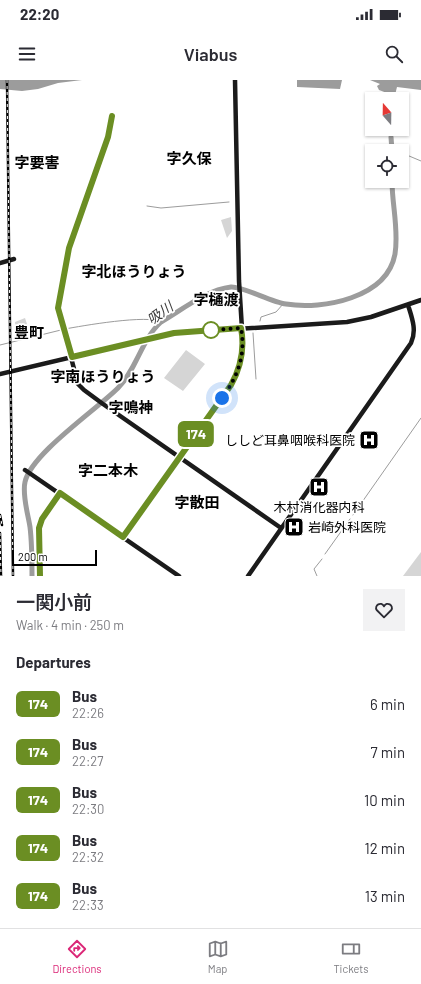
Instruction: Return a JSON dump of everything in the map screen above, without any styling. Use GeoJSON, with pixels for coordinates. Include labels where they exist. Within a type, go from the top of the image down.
{"type":"FeatureCollection","features":[{"type":"Feature","properties":{"kind":"street"},"geometry":{"type":"LineString","coordinates":[[123,537],[236,375],[242,355],[235,80]]}},
{"type":"Feature","properties":{"kind":"street"},"geometry":{"type":"LineString","coordinates":[[112,116],[108,137],[69,248],[58,308],[78,384],[101,402],[281,528]]}},
{"type":"Feature","properties":{"kind":"street"},"geometry":{"type":"LineString","coordinates":[[0,263],[14,259]]}},
{"type":"Feature","properties":{"kind":"street"},"geometry":{"type":"LineString","coordinates":[[0,374],[177,332],[347,322],[421,300]]}},
{"type":"Feature","properties":{"kind":"street"},"geometry":{"type":"LineString","coordinates":[[248,576],[411,343],[414,335],[414,326],[408,305]]}},
{"type":"Feature","properties":{"kind":"street"},"geometry":{"type":"LineString","coordinates":[[27,471],[179,576]]}},
{"type":"Feature","properties":{"kind":"street"},"geometry":{"type":"LineString","coordinates":[[40,576],[39,528],[42,519],[60,493]]}},
{"type":"Feature","properties":{"kind":"shaded area"},"geometry":{"type":"Polygon","coordinates":[[[0,80],[82,80],[58,83],[38,89],[22,91],[0,89],[0,80]]]}},
{"type":"Feature","properties":{"kind":"shaded area"},"geometry":{"type":"Polygon","coordinates":[[[297,80],[342,80],[340,89],[297,87],[297,80]]]}},
{"type":"Feature","properties":{"kind":"shaded area"},"geometry":{"type":"Polygon","coordinates":[[[370,80],[421,80],[421,90],[397,87],[396,92],[384,92],[379,90],[377,86],[380,84],[370,80]]]}},
{"type":"Feature","properties":{"kind":"shaded area"},"geometry":{"type":"Polygon","coordinates":[[[231,217],[232,231],[227,238],[221,220],[231,217]]]}},
{"type":"Feature","properties":{"kind":"shaded area"},"geometry":{"type":"Polygon","coordinates":[[[25,318],[30,333],[16,337],[15,322],[25,318]]]}},
{"type":"Feature","properties":{"kind":"shaded area"},"geometry":{"type":"Polygon","coordinates":[[[186,350],[205,364],[183,391],[164,378],[186,350]]]}},
{"type":"Feature","properties":{"kind":"shaded area"},"geometry":{"type":"Polygon","coordinates":[[[421,552],[421,576],[403,576],[421,552]]]}},
{"type":"Feature","properties":{"kind":"waterway","name":"吸川"},"geometry":{"type":"LineString","coordinates":[[391,137],[392,144]]}},
{"type":"Feature","properties":{"kind":"waterway"},"geometry":{"type":"LineString","coordinates":[[409,156],[421,161]]}},
{"type":"Feature","properties":{"kind":"waterway","name":"吸川"},"geometry":{"type":"LineString","coordinates":[[32,576],[31,533],[24,493],[25,482],[30,471],[51,446],[118,388],[130,372],[154,329],[161,322],[203,296],[231,287],[236,287],[280,303],[301,305],[318,305],[335,302],[351,298],[367,291],[380,281],[390,269],[395,254],[396,227],[392,188]]}},
{"type":"Feature","properties":{"kind":"waterway"},"geometry":{"type":"LineString","coordinates":[[147,206],[161,208],[229,202]]}},
{"type":"Feature","properties":{"kind":"waterway"},"geometry":{"type":"LineString","coordinates":[[260,321],[261,317],[276,312],[284,303]]}},
{"type":"Feature","properties":{"kind":"waterway"},"geometry":{"type":"LineString","coordinates":[[65,329],[99,323],[143,319],[161,322]]}},
{"type":"Feature","properties":{"kind":"waterway"},"geometry":{"type":"LineString","coordinates":[[0,345],[61,330]]}},
{"type":"Feature","properties":{"kind":"waterway"},"geometry":{"type":"LineString","coordinates":[[253,333],[256,379]]}},
{"type":"Feature","properties":{"kind":"waterway"},"geometry":{"type":"LineString","coordinates":[[353,515],[421,418]]}},
{"type":"Feature","properties":{"kind":"waterway"},"geometry":{"type":"LineString","coordinates":[[325,554],[350,519]]}},
{"type":"Feature","properties":{"kind":"waterway"},"geometry":{"type":"LineString","coordinates":[[317,576],[314,569],[322,559]]}},
{"type":"Feature","properties":{"kind":"railway"},"geometry":{"type":"LineString","coordinates":[[7,80],[13,576]]}},
{"type":"Feature","properties":{"kind":"railway"},"geometry":{"type":"LineString","coordinates":[[0,515],[2,525]]}},
{"type":"Feature","properties":{"kind":"railway"},"geometry":{"type":"LineString","coordinates":[[0,533],[1,576]]}},
{"type":"Feature","properties":{"kind":"bus line","name":"174"},"geometry":{"type":"LineString","coordinates":[[40,576],[39,528],[42,519],[60,493],[123,537],[231,385],[241,362],[243,345],[241,328],[174,333],[72,357],[58,308],[69,248],[88,189],[108,137],[112,116]]}},
{"type":"Feature","properties":{"kind":"place","name":"ししど耳鼻咽喉科医院"},"geometry":{"type":"Point","coordinates":[369,440]}},
{"type":"Feature","properties":{"kind":"place","name":"木村消化器内科"},"geometry":{"type":"Point","coordinates":[319,487]}},
{"type":"Feature","properties":{"kind":"place","name":"岩崎外科医院"},"geometry":{"type":"Point","coordinates":[294,527]}},
{"type":"Feature","properties":{"kind":"district","name":"字久保"},"geometry":{"type":"Point","coordinates":[189,159]}},
{"type":"Feature","properties":{"kind":"district","name":"字要害"},"geometry":{"type":"Point","coordinates":[37,163]}},
{"type":"Feature","properties":{"kind":"district","name":"字北ほうりょう"},"geometry":{"type":"Point","coordinates":[134,272]}},
{"type":"Feature","properties":{"kind":"district","name":"字樋渡"},"geometry":{"type":"Point","coordinates":[216,300]}},
{"type":"Feature","properties":{"kind":"district","name":"豊町"},"geometry":{"type":"Point","coordinates":[29,333]}},
{"type":"Feature","properties":{"kind":"district","name":"字南ほうりょう"},"geometry":{"type":"Point","coordinates":[103,377]}},
{"type":"Feature","properties":{"kind":"district","name":"字鳴神"},"geometry":{"type":"Point","coordinates":[131,408]}},
{"type":"Feature","properties":{"kind":"district","name":"字二本木"},"geometry":{"type":"Point","coordinates":[108,471]}},
{"type":"Feature","properties":{"kind":"district","name":"字散田"},"geometry":{"type":"Point","coordinates":[197,503]}},
{"type":"Feature","properties":{"kind":"route"},"geometry":{"type":"LineString","coordinates":[[211,330],[241,328],[242,333],[243,345],[241,362],[231,385],[222,398]]}}]}
